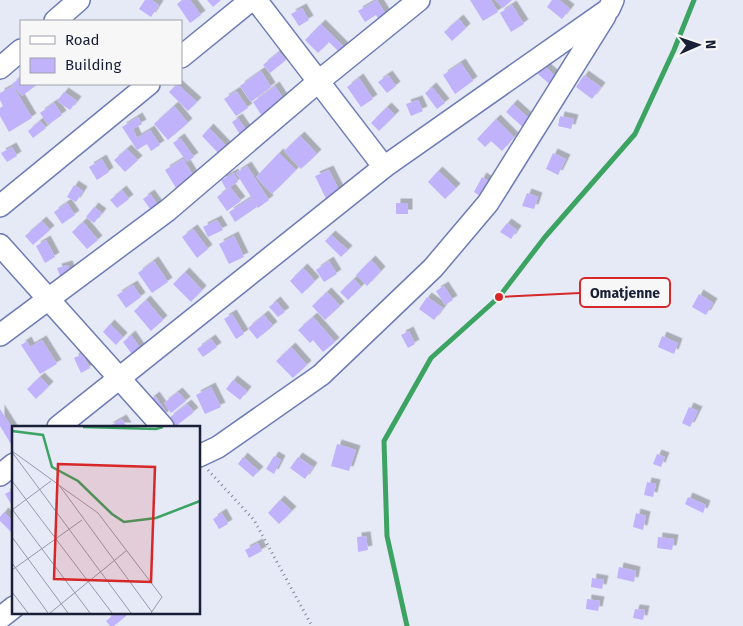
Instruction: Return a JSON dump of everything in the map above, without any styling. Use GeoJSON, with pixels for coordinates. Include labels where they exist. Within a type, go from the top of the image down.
{"type":"FeatureCollection","features":[{"type":"Feature","properties":{"kind":"street"},"geometry":{"type":"LineString","coordinates":[[55,20],[80,0]]}},
{"type":"Feature","properties":{"kind":"street"},"geometry":{"type":"LineString","coordinates":[[182,56],[251,0]]}},
{"type":"Feature","properties":{"kind":"street"},"geometry":{"type":"LineString","coordinates":[[256,0],[384,167]]}},
{"type":"Feature","properties":{"kind":"street"},"geometry":{"type":"LineString","coordinates":[[0,335],[47,298],[105,259],[168,210],[319,81],[419,0]]}},
{"type":"Feature","properties":{"kind":"street"},"geometry":{"type":"LineString","coordinates":[[59,426],[384,167],[611,4]]}},
{"type":"Feature","properties":{"kind":"street"},"geometry":{"type":"LineString","coordinates":[[202,462],[218,447],[321,376],[433,268],[488,203],[611,4]]}},
{"type":"Feature","properties":{"kind":"street"},"geometry":{"type":"LineString","coordinates":[[0,68],[20,51]]}},
{"type":"Feature","properties":{"kind":"street"},"geometry":{"type":"LineString","coordinates":[[0,206],[148,85]]}},
{"type":"Feature","properties":{"kind":"street"},"geometry":{"type":"LineString","coordinates":[[0,245],[162,426]]}},
{"type":"Feature","properties":{"kind":"street"},"geometry":{"type":"LineString","coordinates":[[0,475],[12,466]]}},
{"type":"Feature","properties":{"kind":"street"},"geometry":{"type":"LineString","coordinates":[[0,618],[12,609]]}},
{"type":"Feature","properties":{"kind":"path"},"geometry":{"type":"LineString","coordinates":[[202,462],[254,520],[312,626]]}},
{"type":"Feature","properties":{"kind":"building"},"geometry":{"type":"Polygon","coordinates":[[[145,0],[151,0],[159,5],[151,17],[139,9],[145,0]]]}},
{"type":"Feature","properties":{"kind":"building"},"geometry":{"type":"Polygon","coordinates":[[[182,0],[190,0],[201,15],[190,23],[177,4],[182,0]]]}},
{"type":"Feature","properties":{"kind":"building"},"geometry":{"type":"Polygon","coordinates":[[[207,0],[221,0],[213,7],[207,0]]]}},
{"type":"Feature","properties":{"kind":"building"},"geometry":{"type":"Polygon","coordinates":[[[377,0],[388,18],[381,23],[376,15],[365,22],[358,11],[377,0]]]}},
{"type":"Feature","properties":{"kind":"building"},"geometry":{"type":"Polygon","coordinates":[[[470,0],[491,0],[498,12],[483,21],[470,0]]]}},
{"type":"Feature","properties":{"kind":"building"},"geometry":{"type":"Polygon","coordinates":[[[495,0],[512,0],[503,8],[495,0]]]}},
{"type":"Feature","properties":{"kind":"building"},"geometry":{"type":"Polygon","coordinates":[[[552,0],[559,0],[570,9],[562,19],[547,7],[552,0]]]}},
{"type":"Feature","properties":{"kind":"building"},"geometry":{"type":"Polygon","coordinates":[[[512,5],[524,24],[511,32],[500,13],[512,5]]]}},
{"type":"Feature","properties":{"kind":"building"},"geometry":{"type":"Polygon","coordinates":[[[302,8],[309,20],[299,26],[291,14],[302,8]]]}},
{"type":"Feature","properties":{"kind":"building"},"geometry":{"type":"Polygon","coordinates":[[[459,19],[466,28],[452,41],[444,32],[459,19]]]}},
{"type":"Feature","properties":{"kind":"building"},"geometry":{"type":"Polygon","coordinates":[[[321,24],[345,48],[340,53],[329,42],[318,53],[305,40],[321,24]]]}},
{"type":"Feature","properties":{"kind":"building"},"geometry":{"type":"Polygon","coordinates":[[[279,52],[286,60],[270,73],[263,65],[279,52]]]}},
{"type":"Feature","properties":{"kind":"building"},"geometry":{"type":"Polygon","coordinates":[[[461,63],[473,81],[455,94],[443,75],[461,63]]]}},
{"type":"Feature","properties":{"kind":"building"},"geometry":{"type":"Polygon","coordinates":[[[544,66],[561,81],[554,88],[538,74],[544,66]]]}},
{"type":"Feature","properties":{"kind":"building"},"geometry":{"type":"Polygon","coordinates":[[[261,71],[271,87],[251,102],[240,86],[261,71]]]}},
{"type":"Feature","properties":{"kind":"building"},"geometry":{"type":"Polygon","coordinates":[[[388,75],[396,86],[387,93],[378,82],[388,75]]]}},
{"type":"Feature","properties":{"kind":"building"},"geometry":{"type":"Polygon","coordinates":[[[584,75],[601,87],[592,99],[576,87],[584,75]]]}},
{"type":"Feature","properties":{"kind":"building"},"geometry":{"type":"Polygon","coordinates":[[[20,78],[20,85],[37,85],[22,96],[12,84],[20,78]]]}},
{"type":"Feature","properties":{"kind":"building"},"geometry":{"type":"Polygon","coordinates":[[[359,78],[373,99],[361,107],[347,87],[359,78]]]}},
{"type":"Feature","properties":{"kind":"building"},"geometry":{"type":"Polygon","coordinates":[[[178,85],[197,102],[188,111],[169,92],[178,85]]]}},
{"type":"Feature","properties":{"kind":"building"},"geometry":{"type":"Polygon","coordinates":[[[13,86],[32,118],[9,132],[0,116],[0,108],[3,106],[0,100],[0,93],[13,86]]]}},
{"type":"Feature","properties":{"kind":"building"},"geometry":{"type":"Polygon","coordinates":[[[275,86],[288,106],[265,121],[253,102],[275,86]]]}},
{"type":"Feature","properties":{"kind":"building"},"geometry":{"type":"Polygon","coordinates":[[[432,87],[445,103],[437,109],[425,93],[432,87]]]}},
{"type":"Feature","properties":{"kind":"building"},"geometry":{"type":"Polygon","coordinates":[[[236,91],[248,108],[236,116],[224,99],[236,91]]]}},
{"type":"Feature","properties":{"kind":"building"},"geometry":{"type":"Polygon","coordinates":[[[64,92],[77,101],[70,110],[57,101],[64,92]]]}},
{"type":"Feature","properties":{"kind":"building"},"geometry":{"type":"Polygon","coordinates":[[[418,100],[423,111],[411,116],[406,104],[418,100]]]}},
{"type":"Feature","properties":{"kind":"building"},"geometry":{"type":"Polygon","coordinates":[[[54,103],[62,115],[48,125],[40,113],[54,103]]]}},
{"type":"Feature","properties":{"kind":"building"},"geometry":{"type":"Polygon","coordinates":[[[513,104],[533,122],[526,130],[506,112],[513,104]]]}},
{"type":"Feature","properties":{"kind":"building"},"geometry":{"type":"Polygon","coordinates":[[[174,106],[188,123],[168,140],[154,124],[174,106]]]}},
{"type":"Feature","properties":{"kind":"building"},"geometry":{"type":"Polygon","coordinates":[[[387,107],[395,115],[379,131],[371,123],[387,107]]]}},
{"type":"Feature","properties":{"kind":"building"},"geometry":{"type":"Polygon","coordinates":[[[560,116],[574,119],[571,129],[558,126],[560,116]]]}},
{"type":"Feature","properties":{"kind":"building"},"geometry":{"type":"Polygon","coordinates":[[[138,117],[142,124],[133,129],[137,138],[150,130],[160,145],[151,151],[147,144],[137,150],[122,127],[138,117]]]}},
{"type":"Feature","properties":{"kind":"building"},"geometry":{"type":"Polygon","coordinates":[[[238,118],[249,134],[243,139],[232,122],[238,118]]]}},
{"type":"Feature","properties":{"kind":"building"},"geometry":{"type":"Polygon","coordinates":[[[496,119],[514,137],[502,151],[491,141],[485,147],[477,139],[496,119]]]}},
{"type":"Feature","properties":{"kind":"building"},"geometry":{"type":"Polygon","coordinates":[[[40,121],[46,128],[33,138],[28,131],[40,121]]]}},
{"type":"Feature","properties":{"kind":"building"},"geometry":{"type":"Polygon","coordinates":[[[209,128],[230,150],[222,157],[202,136],[209,128]]]}},
{"type":"Feature","properties":{"kind":"building"},"geometry":{"type":"Polygon","coordinates":[[[300,136],[317,154],[301,169],[284,151],[300,136]]]}},
{"type":"Feature","properties":{"kind":"building"},"geometry":{"type":"Polygon","coordinates":[[[180,138],[194,157],[187,162],[173,143],[180,138]]]}},
{"type":"Feature","properties":{"kind":"building"},"geometry":{"type":"Polygon","coordinates":[[[12,147],[17,156],[7,162],[1,153],[12,147]]]}},
{"type":"Feature","properties":{"kind":"building"},"geometry":{"type":"Polygon","coordinates":[[[127,149],[138,160],[125,172],[114,160],[127,149]]]}},
{"type":"Feature","properties":{"kind":"building"},"geometry":{"type":"Polygon","coordinates":[[[279,153],[296,170],[272,194],[256,177],[279,153]]]}},
{"type":"Feature","properties":{"kind":"building"},"geometry":{"type":"Polygon","coordinates":[[[553,153],[566,159],[558,175],[546,169],[553,153]]]}},
{"type":"Feature","properties":{"kind":"building"},"geometry":{"type":"Polygon","coordinates":[[[102,159],[109,172],[97,180],[89,167],[102,159]]]}},
{"type":"Feature","properties":{"kind":"building"},"geometry":{"type":"Polygon","coordinates":[[[183,159],[194,177],[176,188],[165,170],[183,159]]]}},
{"type":"Feature","properties":{"kind":"building"},"geometry":{"type":"Polygon","coordinates":[[[247,166],[269,200],[258,208],[236,173],[247,166]]]}},
{"type":"Feature","properties":{"kind":"building"},"geometry":{"type":"Polygon","coordinates":[[[329,170],[339,190],[336,192],[341,204],[331,209],[315,176],[329,170]]]}},
{"type":"Feature","properties":{"kind":"building"},"geometry":{"type":"Polygon","coordinates":[[[438,171],[456,188],[445,199],[428,182],[438,171]]]}},
{"type":"Feature","properties":{"kind":"building"},"geometry":{"type":"Polygon","coordinates":[[[234,173],[238,182],[226,189],[221,180],[234,173]]]}},
{"type":"Feature","properties":{"kind":"building"},"geometry":{"type":"Polygon","coordinates":[[[482,177],[493,184],[485,199],[474,192],[482,177]]]}},
{"type":"Feature","properties":{"kind":"building"},"geometry":{"type":"Polygon","coordinates":[[[74,185],[83,191],[76,202],[67,197],[74,185]]]}},
{"type":"Feature","properties":{"kind":"building"},"geometry":{"type":"Polygon","coordinates":[[[230,187],[241,201],[227,211],[217,197],[230,187]]]}},
{"type":"Feature","properties":{"kind":"building"},"geometry":{"type":"Polygon","coordinates":[[[122,190],[129,199],[117,208],[110,200],[122,190]]]}},
{"type":"Feature","properties":{"kind":"building"},"geometry":{"type":"Polygon","coordinates":[[[527,193],[538,197],[534,209],[522,206],[527,193]]]}},
{"type":"Feature","properties":{"kind":"building"},"geometry":{"type":"Polygon","coordinates":[[[150,194],[160,208],[153,213],[143,199],[150,194]]]}},
{"type":"Feature","properties":{"kind":"building"},"geometry":{"type":"Polygon","coordinates":[[[251,198],[257,207],[235,222],[229,212],[251,198]]]}},
{"type":"Feature","properties":{"kind":"building"},"geometry":{"type":"Polygon","coordinates":[[[67,203],[75,215],[62,224],[54,212],[67,203]]]}},
{"type":"Feature","properties":{"kind":"building"},"geometry":{"type":"Polygon","coordinates":[[[396,203],[408,203],[408,214],[396,214],[396,203]]]}},
{"type":"Feature","properties":{"kind":"building"},"geometry":{"type":"Polygon","coordinates":[[[94,207],[102,213],[94,223],[86,217],[94,207]]]}},
{"type":"Feature","properties":{"kind":"building"},"geometry":{"type":"Polygon","coordinates":[[[217,220],[223,230],[208,237],[203,227],[217,220]]]}},
{"type":"Feature","properties":{"kind":"building"},"geometry":{"type":"Polygon","coordinates":[[[42,221],[50,230],[33,245],[25,236],[42,221]]]}},
{"type":"Feature","properties":{"kind":"building"},"geometry":{"type":"Polygon","coordinates":[[[83,222],[98,240],[87,249],[72,232],[83,222]]]}},
{"type":"Feature","properties":{"kind":"building"},"geometry":{"type":"Polygon","coordinates":[[[507,223],[517,230],[511,239],[500,232],[507,223]]]}},
{"type":"Feature","properties":{"kind":"building"},"geometry":{"type":"Polygon","coordinates":[[[193,229],[208,249],[197,258],[182,237],[193,229]]]}},
{"type":"Feature","properties":{"kind":"building"},"geometry":{"type":"Polygon","coordinates":[[[331,235],[348,250],[341,257],[325,241],[331,235]]]}},
{"type":"Feature","properties":{"kind":"building"},"geometry":{"type":"Polygon","coordinates":[[[234,236],[244,257],[229,264],[219,244],[234,236]]]}},
{"type":"Feature","properties":{"kind":"building"},"geometry":{"type":"Polygon","coordinates":[[[46,240],[55,257],[45,263],[36,246],[46,240]]]}},
{"type":"Feature","properties":{"kind":"building"},"geometry":{"type":"Polygon","coordinates":[[[371,260],[381,271],[367,286],[356,275],[371,260]]]}},
{"type":"Feature","properties":{"kind":"building"},"geometry":{"type":"Polygon","coordinates":[[[154,261],[168,282],[152,293],[138,273],[154,261]]]}},
{"type":"Feature","properties":{"kind":"building"},"geometry":{"type":"Polygon","coordinates":[[[329,261],[337,274],[324,282],[316,270],[329,261]]]}},
{"type":"Feature","properties":{"kind":"building"},"geometry":{"type":"Polygon","coordinates":[[[68,265],[72,276],[61,279],[57,268],[68,265]]]}},
{"type":"Feature","properties":{"kind":"building"},"geometry":{"type":"Polygon","coordinates":[[[303,268],[315,281],[302,294],[290,281],[303,268]]]}},
{"type":"Feature","properties":{"kind":"building"},"geometry":{"type":"Polygon","coordinates":[[[185,272],[202,290],[191,302],[173,284],[185,272]]]}},
{"type":"Feature","properties":{"kind":"building"},"geometry":{"type":"Polygon","coordinates":[[[354,279],[361,287],[348,300],[340,292],[354,279]]]}},
{"type":"Feature","properties":{"kind":"building"},"geometry":{"type":"Polygon","coordinates":[[[133,285],[141,297],[126,308],[117,295],[133,285]]]}},
{"type":"Feature","properties":{"kind":"building"},"geometry":{"type":"Polygon","coordinates":[[[444,286],[453,300],[445,305],[436,291],[444,286]]]}},
{"type":"Feature","properties":{"kind":"building"},"geometry":{"type":"Polygon","coordinates":[[[327,292],[340,306],[325,320],[312,306],[327,292]]]}},
{"type":"Feature","properties":{"kind":"building"},"geometry":{"type":"Polygon","coordinates":[[[699,294],[713,303],[706,315],[692,307],[699,294]]]}},
{"type":"Feature","properties":{"kind":"building"},"geometry":{"type":"Polygon","coordinates":[[[427,297],[443,308],[434,320],[419,309],[427,297]]]}},
{"type":"Feature","properties":{"kind":"building"},"geometry":{"type":"Polygon","coordinates":[[[146,300],[163,320],[151,331],[134,311],[146,300]]]}},
{"type":"Feature","properties":{"kind":"building"},"geometry":{"type":"Polygon","coordinates":[[[276,301],[285,312],[278,317],[269,307],[276,301]]]}},
{"type":"Feature","properties":{"kind":"building"},"geometry":{"type":"Polygon","coordinates":[[[232,314],[244,334],[236,339],[224,319],[232,314]]]}},
{"type":"Feature","properties":{"kind":"building"},"geometry":{"type":"Polygon","coordinates":[[[264,315],[273,326],[257,339],[248,328],[264,315]]]}},
{"type":"Feature","properties":{"kind":"building"},"geometry":{"type":"Polygon","coordinates":[[[313,317],[335,342],[323,352],[313,340],[310,343],[298,330],[313,317]]]}},
{"type":"Feature","properties":{"kind":"building"},"geometry":{"type":"Polygon","coordinates":[[[110,324],[123,337],[116,345],[103,332],[110,324]]]}},
{"type":"Feature","properties":{"kind":"building"},"geometry":{"type":"Polygon","coordinates":[[[409,331],[415,344],[408,348],[401,335],[409,331]]]}},
{"type":"Feature","properties":{"kind":"building"},"geometry":{"type":"Polygon","coordinates":[[[131,335],[142,351],[134,357],[123,342],[131,335]]]}},
{"type":"Feature","properties":{"kind":"building"},"geometry":{"type":"Polygon","coordinates":[[[662,336],[678,343],[674,354],[658,347],[662,336]]]}},
{"type":"Feature","properties":{"kind":"building"},"geometry":{"type":"Polygon","coordinates":[[[211,339],[217,347],[203,357],[197,349],[211,339]]]}},
{"type":"Feature","properties":{"kind":"building"},"geometry":{"type":"Polygon","coordinates":[[[42,340],[57,364],[40,374],[21,345],[27,341],[30,347],[42,340]]]}},
{"type":"Feature","properties":{"kind":"building"},"geometry":{"type":"Polygon","coordinates":[[[291,347],[307,365],[293,378],[276,361],[291,347]]]}},
{"type":"Feature","properties":{"kind":"building"},"geometry":{"type":"Polygon","coordinates":[[[82,354],[90,368],[81,373],[74,358],[82,354]]]}},
{"type":"Feature","properties":{"kind":"building"},"geometry":{"type":"Polygon","coordinates":[[[40,377],[49,386],[36,399],[27,389],[40,377]]]}},
{"type":"Feature","properties":{"kind":"building"},"geometry":{"type":"Polygon","coordinates":[[[233,380],[247,391],[240,400],[226,389],[233,380]]]}},
{"type":"Feature","properties":{"kind":"building"},"geometry":{"type":"Polygon","coordinates":[[[211,387],[221,407],[205,414],[196,395],[211,387]]]}},
{"type":"Feature","properties":{"kind":"building"},"geometry":{"type":"Polygon","coordinates":[[[178,392],[186,401],[171,413],[164,403],[178,392]]]}},
{"type":"Feature","properties":{"kind":"building"},"geometry":{"type":"Polygon","coordinates":[[[155,396],[167,413],[161,418],[149,401],[155,396]]]}},
{"type":"Feature","properties":{"kind":"building"},"geometry":{"type":"Polygon","coordinates":[[[187,404],[194,412],[176,426],[169,418],[187,404]]]}},
{"type":"Feature","properties":{"kind":"building"},"geometry":{"type":"Polygon","coordinates":[[[689,407],[698,411],[690,427],[682,423],[689,407]]]}},
{"type":"Feature","properties":{"kind":"building"},"geometry":{"type":"Polygon","coordinates":[[[0,409],[12,428],[12,446],[0,426],[0,409]]]}},
{"type":"Feature","properties":{"kind":"building"},"geometry":{"type":"Polygon","coordinates":[[[122,419],[126,426],[110,426],[122,419]]]}},
{"type":"Feature","properties":{"kind":"building"},"geometry":{"type":"Polygon","coordinates":[[[337,444],[356,450],[349,471],[331,466],[337,444]]]}},
{"type":"Feature","properties":{"kind":"building"},"geometry":{"type":"Polygon","coordinates":[[[657,454],[665,457],[661,467],[653,464],[657,454]]]}},
{"type":"Feature","properties":{"kind":"building"},"geometry":{"type":"Polygon","coordinates":[[[274,456],[281,460],[274,474],[266,469],[274,456]]]}},
{"type":"Feature","properties":{"kind":"building"},"geometry":{"type":"Polygon","coordinates":[[[243,457],[259,471],[253,477],[238,464],[243,457]]]}},
{"type":"Feature","properties":{"kind":"building"},"geometry":{"type":"Polygon","coordinates":[[[298,457],[313,467],[305,479],[290,468],[298,457]]]}},
{"type":"Feature","properties":{"kind":"building"},"geometry":{"type":"Polygon","coordinates":[[[647,482],[656,484],[653,497],[644,495],[647,482]]]}},
{"type":"Feature","properties":{"kind":"building"},"geometry":{"type":"Polygon","coordinates":[[[12,490],[12,504],[11,504],[5,494],[12,490]]]}},
{"type":"Feature","properties":{"kind":"building"},"geometry":{"type":"Polygon","coordinates":[[[688,497],[706,505],[703,513],[685,504],[688,497]]]}},
{"type":"Feature","properties":{"kind":"building"},"geometry":{"type":"Polygon","coordinates":[[[280,500],[292,511],[279,524],[268,513],[280,500]]]}},
{"type":"Feature","properties":{"kind":"building"},"geometry":{"type":"Polygon","coordinates":[[[4,512],[12,520],[12,533],[0,521],[0,517],[4,512]]]}},
{"type":"Feature","properties":{"kind":"building"},"geometry":{"type":"Polygon","coordinates":[[[222,513],[228,524],[219,529],[213,519],[222,513]]]}},
{"type":"Feature","properties":{"kind":"building"},"geometry":{"type":"Polygon","coordinates":[[[636,513],[646,516],[643,530],[633,527],[636,513]]]}},
{"type":"Feature","properties":{"kind":"building"},"geometry":{"type":"Polygon","coordinates":[[[366,536],[368,550],[358,552],[357,537],[366,536]]]}},
{"type":"Feature","properties":{"kind":"building"},"geometry":{"type":"Polygon","coordinates":[[[658,537],[674,539],[672,550],[657,548],[658,537]]]}},
{"type":"Feature","properties":{"kind":"building"},"geometry":{"type":"Polygon","coordinates":[[[258,543],[262,551],[249,558],[245,550],[258,543]]]}},
{"type":"Feature","properties":{"kind":"building"},"geometry":{"type":"Polygon","coordinates":[[[619,567],[636,571],[634,582],[617,578],[619,567]]]}},
{"type":"Feature","properties":{"kind":"building"},"geometry":{"type":"Polygon","coordinates":[[[592,578],[604,580],[602,589],[591,587],[592,578]]]}},
{"type":"Feature","properties":{"kind":"building"},"geometry":{"type":"Polygon","coordinates":[[[587,599],[600,601],[598,611],[586,609],[587,599]]]}},
{"type":"Feature","properties":{"kind":"building"},"geometry":{"type":"Polygon","coordinates":[[[635,609],[645,610],[643,620],[633,618],[635,609]]]}},
{"type":"Feature","properties":{"kind":"building"},"geometry":{"type":"Polygon","coordinates":[[[115,614],[124,614],[126,616],[114,626],[110,626],[106,621],[115,614]]]}},
{"type":"Feature","properties":{"kind":"waterway"},"geometry":{"type":"LineString","coordinates":[[407,626],[387,536],[384,441],[431,358],[499,297],[545,237],[635,134],[674,50],[694,0]]}},
{"type":"Feature","properties":{"kind":"place","name":"Omatjenne"},"geometry":{"type":"Point","coordinates":[499,297]}}]}
